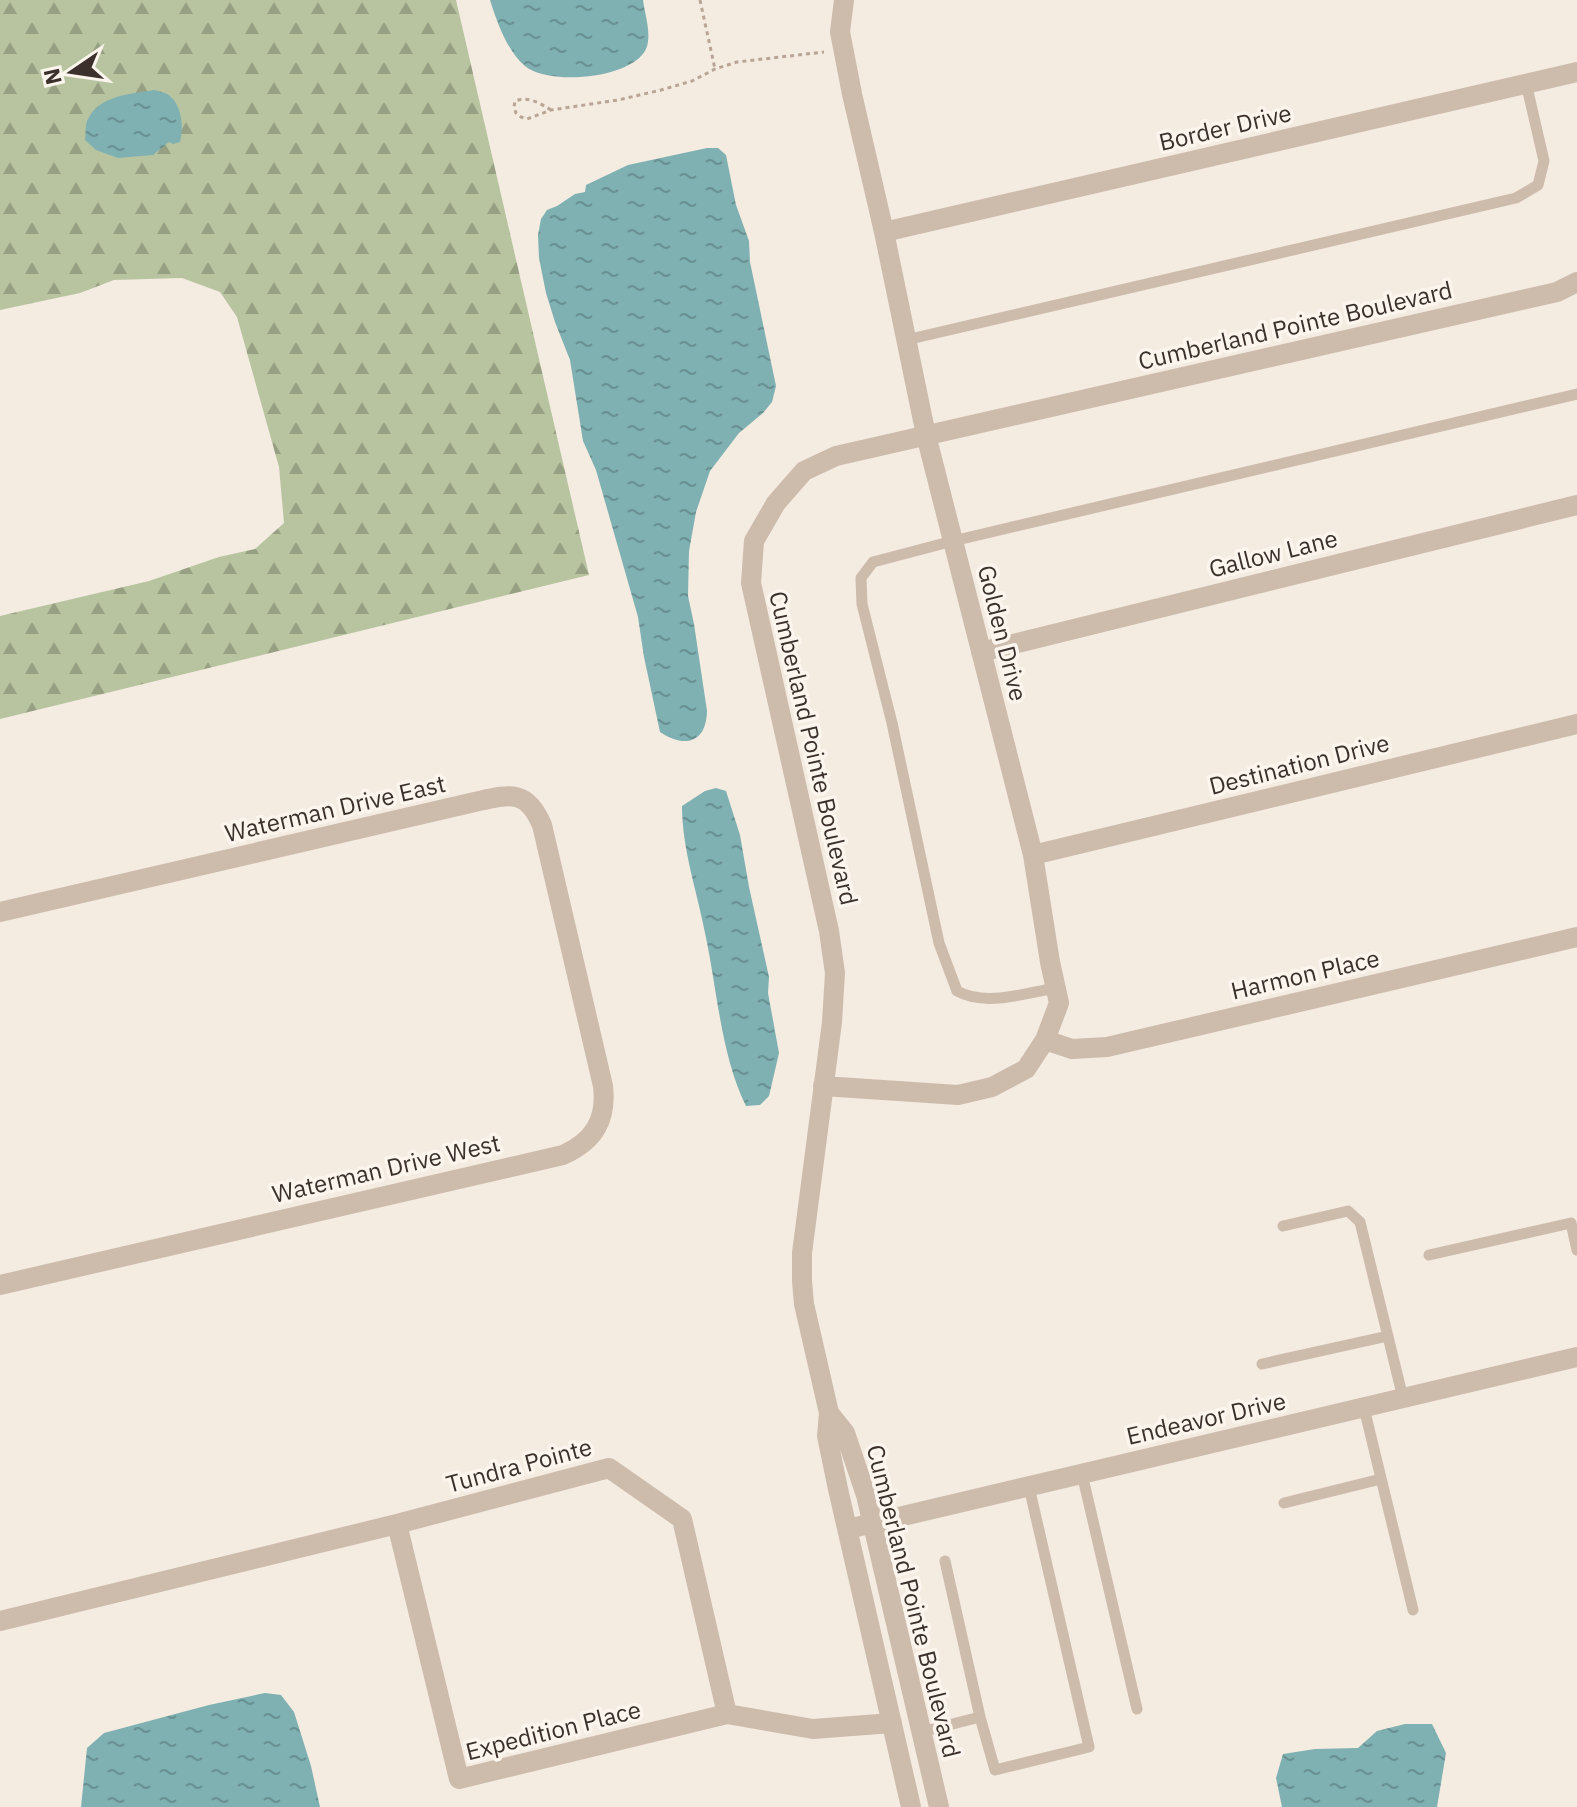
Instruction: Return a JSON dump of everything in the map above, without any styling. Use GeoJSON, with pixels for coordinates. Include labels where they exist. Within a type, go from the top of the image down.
{"type":"FeatureCollection","features":[{"type":"Feature","properties":{"kind":"street","name":"Golden Drive"},"geometry":{"type":"LineString","coordinates":[[823,1086],[958,1095],[992,1087],[1026,1069],[1045,1040],[1059,1003],[1033,855],[926,435],[843,50],[840,32],[844,0]]}},
{"type":"Feature","properties":{"kind":"street","name":"Border Drive"},"geometry":{"type":"LineString","coordinates":[[884,232],[1577,72]]}},
{"type":"Feature","properties":{"kind":"street","name":"Cumberland Pointe Boulevard"},"geometry":{"type":"LineString","coordinates":[[911,1807],[827,1436],[829,1413],[806,1317],[802,1281],[804,1239],[832,1022],[835,973],[829,931],[751,583],[754,541],[776,503],[804,471],[836,456],[1557,292],[1577,282]]}},
{"type":"Feature","properties":{"kind":"street","name":"Gallow Lane"},"geometry":{"type":"LineString","coordinates":[[981,652],[1577,505]]}},
{"type":"Feature","properties":{"kind":"street","name":"Destination Drive"},"geometry":{"type":"LineString","coordinates":[[1033,855],[1577,724]]}},
{"type":"Feature","properties":{"kind":"street","name":"Waterman Drive East"},"geometry":{"type":"LineString","coordinates":[[0,912],[507,795],[529,803],[542,825],[570,951]]}},
{"type":"Feature","properties":{"kind":"street","name":"Harmon Place"},"geometry":{"type":"LineString","coordinates":[[1045,1040],[1072,1049],[1107,1047],[1577,937]]}},
{"type":"Feature","properties":{"kind":"street","name":"Waterman Drive West"},"geometry":{"type":"LineString","coordinates":[[0,1285],[563,1155],[578,1148],[597,1127],[605,1101],[570,951]]}},
{"type":"Feature","properties":{"kind":"street","name":"Endeavor Drive"},"geometry":{"type":"LineString","coordinates":[[848,1529],[1577,1357]]}},
{"type":"Feature","properties":{"kind":"street","name":"Cumberland Pointe Boulevard"},"geometry":{"type":"LineString","coordinates":[[829,1413],[845,1433],[866,1495],[939,1807]]}},
{"type":"Feature","properties":{"kind":"street","name":"Tundra Pointe"},"geometry":{"type":"LineString","coordinates":[[0,1621],[397,1524],[609,1468],[682,1519],[727,1714]]}},
{"type":"Feature","properties":{"kind":"street","name":"Expedition Place"},"geometry":{"type":"LineString","coordinates":[[397,1524],[459,1779],[727,1714]]}},
{"type":"Feature","properties":{"kind":"street"},"geometry":{"type":"LineString","coordinates":[[727,1714],[813,1729],[892,1723]]}},
{"type":"Feature","properties":{"kind":"lane"},"geometry":{"type":"LineString","coordinates":[[906,340],[1516,198],[1538,185],[1544,161],[1526,83]]}},
{"type":"Feature","properties":{"kind":"lane"},"geometry":{"type":"LineString","coordinates":[[1056,988],[996,998],[967,997],[957,991],[939,943],[892,723],[862,604],[861,578],[873,562],[1577,394]]}},
{"type":"Feature","properties":{"kind":"lane"},"geometry":{"type":"LineString","coordinates":[[1283,1226],[1348,1211],[1360,1222],[1403,1398]]}},
{"type":"Feature","properties":{"kind":"lane"},"geometry":{"type":"LineString","coordinates":[[1429,1255],[1571,1223],[1577,1250]]}},
{"type":"Feature","properties":{"kind":"lane"},"geometry":{"type":"LineString","coordinates":[[1262,1364],[1388,1336]]}},
{"type":"Feature","properties":{"kind":"lane"},"geometry":{"type":"LineString","coordinates":[[1364,1408],[1413,1610]]}},
{"type":"Feature","properties":{"kind":"lane"},"geometry":{"type":"LineString","coordinates":[[1082,1474],[1137,1709]]}},
{"type":"Feature","properties":{"kind":"lane"},"geometry":{"type":"LineString","coordinates":[[1284,1503],[1381,1479]]}},
{"type":"Feature","properties":{"kind":"lane"},"geometry":{"type":"LineString","coordinates":[[945,1561],[995,1770],[1089,1747],[1029,1487]]}},
{"type":"Feature","properties":{"kind":"lane"},"geometry":{"type":"LineString","coordinates":[[921,1732],[980,1717]]}},
{"type":"Feature","properties":{"kind":"path"},"geometry":{"type":"LineString","coordinates":[[700,0],[715,69]]}},
{"type":"Feature","properties":{"kind":"path"},"geometry":{"type":"LineString","coordinates":[[551,110],[525,98],[515,101],[514,107],[516,113],[527,119],[551,110],[661,90],[692,81],[715,69],[752,59],[843,50]]}},
{"type":"Feature","properties":{"kind":"green space"},"geometry":{"type":"Polygon","coordinates":[[[0,0],[456,0],[589,575],[0,719],[0,616],[149,581],[219,557],[255,549],[284,523],[279,467],[237,317],[220,292],[182,278],[114,280],[80,293],[0,310],[0,0]]]}},
{"type":"Feature","properties":{"kind":"water"},"geometry":{"type":"Polygon","coordinates":[[[490,0],[643,0],[648,43],[638,59],[608,73],[570,77],[537,72],[525,66],[513,52],[499,27],[490,0]]]}},
{"type":"Feature","properties":{"kind":"water"},"geometry":{"type":"Polygon","coordinates":[[[154,90],[167,94],[179,109],[182,123],[180,142],[169,142],[153,155],[118,158],[96,150],[85,140],[87,121],[99,106],[116,97],[154,90]]]}},
{"type":"Feature","properties":{"kind":"water"},"geometry":{"type":"Polygon","coordinates":[[[718,148],[726,155],[736,205],[749,241],[750,262],[776,386],[772,402],[739,433],[710,471],[696,512],[689,551],[688,596],[707,711],[703,730],[692,740],[685,741],[660,732],[638,617],[596,470],[583,441],[570,360],[546,293],[538,235],[541,219],[547,210],[575,194],[585,192],[586,185],[628,165],[718,148]]]}},
{"type":"Feature","properties":{"kind":"water"},"geometry":{"type":"Polygon","coordinates":[[[716,788],[726,791],[740,835],[769,977],[768,993],[779,1053],[769,1096],[760,1105],[746,1106],[731,1066],[684,838],[682,806],[705,791],[716,788]]]}},
{"type":"Feature","properties":{"kind":"water"},"geometry":{"type":"Polygon","coordinates":[[[265,1693],[281,1695],[294,1712],[320,1807],[81,1807],[87,1748],[104,1733],[265,1693]]]}},
{"type":"Feature","properties":{"kind":"water"},"geometry":{"type":"Polygon","coordinates":[[[1405,1724],[1432,1724],[1446,1753],[1437,1807],[1282,1807],[1276,1778],[1283,1754],[1315,1749],[1358,1748],[1377,1731],[1405,1724]]]}}]}
